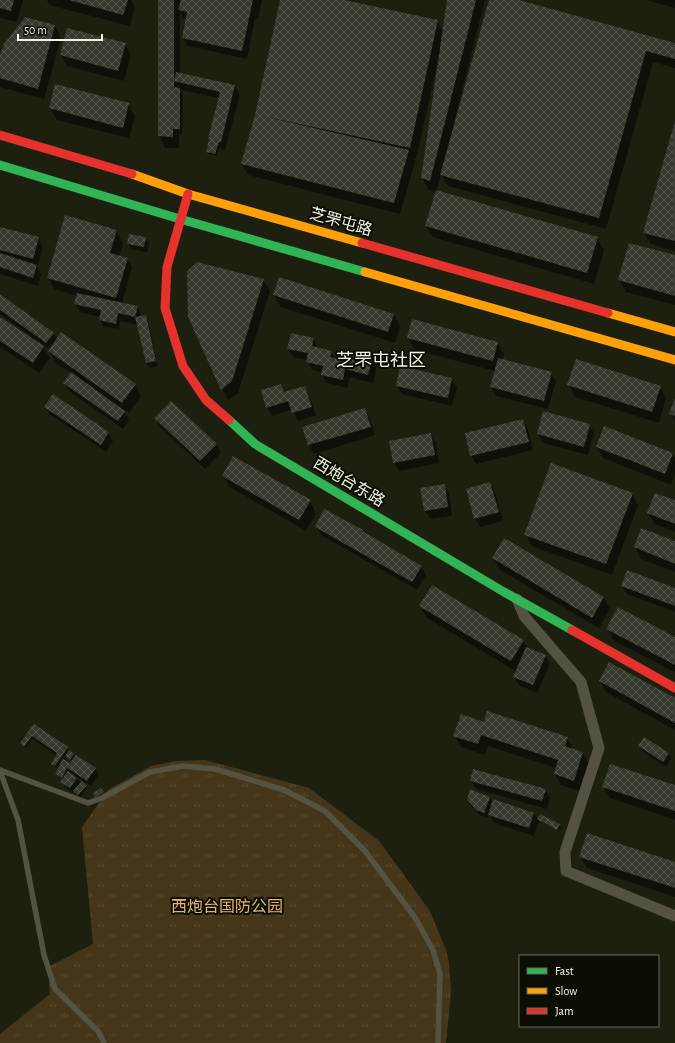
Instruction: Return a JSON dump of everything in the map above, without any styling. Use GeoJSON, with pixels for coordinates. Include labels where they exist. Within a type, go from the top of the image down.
{"type":"FeatureCollection","features":[{"type":"Feature","properties":{"kind":"main road","name":"芝罘屯路"},"geometry":{"type":"LineString","coordinates":[[0,135],[117,169],[188,194],[675,332]]}},
{"type":"Feature","properties":{"kind":"main road"},"geometry":{"type":"LineString","coordinates":[[0,165],[180,219],[675,360]]}},
{"type":"Feature","properties":{"kind":"main road","name":"西炮台东路"},"geometry":{"type":"LineString","coordinates":[[188,194],[168,267],[165,308],[183,366],[206,400],[255,444],[517,599],[675,688]]}},
{"type":"Feature","properties":{"kind":"street"},"geometry":{"type":"LineString","coordinates":[[517,599],[524,616],[581,682],[599,748],[565,852],[566,871],[675,916]]}},
{"type":"Feature","properties":{"kind":"lane"},"geometry":{"type":"LineString","coordinates":[[0,771],[88,803],[102,798],[150,772],[183,766],[215,769],[284,790],[324,811],[365,851],[416,920],[433,950],[440,974],[438,1043]]}},
{"type":"Feature","properties":{"kind":"lane"},"geometry":{"type":"LineString","coordinates":[[0,771],[18,820],[44,955],[55,989],[98,1030],[104,1043]]}},
{"type":"Feature","properties":{"kind":"green space","name":"西炮台国防公园"},"geometry":{"type":"Polygon","coordinates":[[[205,760],[309,788],[379,841],[430,911],[446,950],[449,963],[451,991],[446,1043],[0,1043],[0,1034],[50,994],[48,967],[93,944],[82,827],[108,790],[151,766],[177,761],[205,760]]]}},
{"type":"Feature","properties":{"kind":"building"},"geometry":{"type":"Polygon","coordinates":[[[0,0],[14,0],[11,11],[0,8],[0,0]]]}},
{"type":"Feature","properties":{"kind":"building"},"geometry":{"type":"Polygon","coordinates":[[[69,0],[128,0],[123,15],[69,0]]]}},
{"type":"Feature","properties":{"kind":"building"},"geometry":{"type":"Polygon","coordinates":[[[158,0],[174,0],[174,87],[180,88],[180,129],[173,129],[173,137],[158,136],[158,0]]]}},
{"type":"Feature","properties":{"kind":"building"},"geometry":{"type":"Polygon","coordinates":[[[181,0],[253,0],[242,51],[182,38],[187,12],[178,10],[181,0]]]}},
{"type":"Feature","properties":{"kind":"building"},"geometry":{"type":"Polygon","coordinates":[[[280,0],[344,0],[438,20],[410,148],[258,115],[409,150],[394,203],[241,164],[255,115],[280,0]]]}},
{"type":"Feature","properties":{"kind":"building"},"geometry":{"type":"Polygon","coordinates":[[[447,0],[476,0],[430,181],[421,178],[447,0]]]}},
{"type":"Feature","properties":{"kind":"building"},"geometry":{"type":"Polygon","coordinates":[[[489,0],[519,0],[675,43],[675,59],[646,51],[599,218],[440,175],[489,0]]]}},
{"type":"Feature","properties":{"kind":"building"},"geometry":{"type":"Polygon","coordinates":[[[25,17],[55,25],[38,89],[0,78],[0,55],[4,44],[25,17]]]}},
{"type":"Feature","properties":{"kind":"building"},"geometry":{"type":"Polygon","coordinates":[[[67,28],[126,43],[118,71],[60,55],[67,28]]]}},
{"type":"Feature","properties":{"kind":"building"},"geometry":{"type":"Polygon","coordinates":[[[176,72],[235,85],[221,142],[219,142],[215,154],[206,152],[220,92],[174,81],[176,72]]]}},
{"type":"Feature","properties":{"kind":"building"},"geometry":{"type":"Polygon","coordinates":[[[55,84],[129,103],[123,128],[49,108],[55,84]]]}},
{"type":"Feature","properties":{"kind":"building"},"geometry":{"type":"Polygon","coordinates":[[[675,121],[675,241],[643,233],[675,121]]]}},
{"type":"Feature","properties":{"kind":"building"},"geometry":{"type":"Polygon","coordinates":[[[436,190],[598,237],[587,273],[425,226],[436,190]]]}},
{"type":"Feature","properties":{"kind":"building"},"geometry":{"type":"Polygon","coordinates":[[[65,215],[117,230],[110,253],[128,258],[116,298],[47,278],[65,215]]]}},
{"type":"Feature","properties":{"kind":"building"},"geometry":{"type":"Polygon","coordinates":[[[0,227],[39,237],[33,259],[0,250],[0,227]]]}},
{"type":"Feature","properties":{"kind":"building"},"geometry":{"type":"Polygon","coordinates":[[[129,234],[146,237],[144,247],[127,244],[129,234]]]}},
{"type":"Feature","properties":{"kind":"building"},"geometry":{"type":"Polygon","coordinates":[[[629,243],[675,255],[675,296],[618,280],[629,243]]]}},
{"type":"Feature","properties":{"kind":"building"},"geometry":{"type":"Polygon","coordinates":[[[0,253],[37,265],[33,278],[0,267],[0,253]]]}},
{"type":"Feature","properties":{"kind":"building"},"geometry":{"type":"Polygon","coordinates":[[[197,262],[264,279],[232,381],[221,390],[188,317],[187,271],[197,262]]]}},
{"type":"Feature","properties":{"kind":"building"},"geometry":{"type":"Polygon","coordinates":[[[279,277],[394,314],[388,332],[273,295],[279,277]]]}},
{"type":"Feature","properties":{"kind":"building"},"geometry":{"type":"Polygon","coordinates":[[[77,293],[138,306],[135,317],[118,313],[116,324],[99,320],[101,310],[74,304],[77,293]]]}},
{"type":"Feature","properties":{"kind":"building"},"geometry":{"type":"Polygon","coordinates":[[[0,294],[54,333],[46,343],[0,310],[0,294]]]}},
{"type":"Feature","properties":{"kind":"building"},"geometry":{"type":"Polygon","coordinates":[[[146,315],[156,361],[146,363],[135,317],[146,315]]]}},
{"type":"Feature","properties":{"kind":"building"},"geometry":{"type":"Polygon","coordinates":[[[0,317],[44,346],[33,363],[0,341],[0,317]]]}},
{"type":"Feature","properties":{"kind":"building"},"geometry":{"type":"Polygon","coordinates":[[[412,319],[498,342],[493,361],[407,338],[412,319]]]}},
{"type":"Feature","properties":{"kind":"building"},"geometry":{"type":"Polygon","coordinates":[[[61,332],[136,384],[122,403],[48,351],[61,332]]]}},
{"type":"Feature","properties":{"kind":"building"},"geometry":{"type":"Polygon","coordinates":[[[291,333],[314,338],[312,346],[332,351],[330,357],[350,362],[353,351],[373,356],[368,375],[345,369],[343,380],[321,375],[323,366],[306,362],[308,353],[287,349],[291,333]]]}},
{"type":"Feature","properties":{"kind":"building"},"geometry":{"type":"Polygon","coordinates":[[[498,358],[552,372],[544,401],[490,387],[498,358]]]}},
{"type":"Feature","properties":{"kind":"building"},"geometry":{"type":"Polygon","coordinates":[[[576,359],[661,386],[652,412],[567,385],[576,359]]]}},
{"type":"Feature","properties":{"kind":"building"},"geometry":{"type":"Polygon","coordinates":[[[400,366],[452,378],[448,398],[396,386],[400,366]]]}},
{"type":"Feature","properties":{"kind":"building"},"geometry":{"type":"Polygon","coordinates":[[[71,372],[125,411],[118,421],[63,383],[71,372]]]}},
{"type":"Feature","properties":{"kind":"building"},"geometry":{"type":"Polygon","coordinates":[[[281,384],[284,392],[305,386],[312,407],[292,413],[288,401],[266,408],[261,390],[281,384]]]}},
{"type":"Feature","properties":{"kind":"building"},"geometry":{"type":"Polygon","coordinates":[[[53,394],[109,432],[101,445],[44,407],[53,394]]]}},
{"type":"Feature","properties":{"kind":"building"},"geometry":{"type":"Polygon","coordinates":[[[675,398],[675,416],[669,414],[675,398]]]}},
{"type":"Feature","properties":{"kind":"building"},"geometry":{"type":"Polygon","coordinates":[[[171,401],[217,444],[200,461],[154,418],[171,401]]]}},
{"type":"Feature","properties":{"kind":"building"},"geometry":{"type":"Polygon","coordinates":[[[365,408],[371,427],[308,445],[302,427],[365,408]]]}},
{"type":"Feature","properties":{"kind":"building"},"geometry":{"type":"Polygon","coordinates":[[[543,411],[590,424],[584,447],[537,434],[543,411]]]}},
{"type":"Feature","properties":{"kind":"building"},"geometry":{"type":"Polygon","coordinates":[[[523,419],[529,442],[470,456],[465,433],[523,419]]]}},
{"type":"Feature","properties":{"kind":"building"},"geometry":{"type":"Polygon","coordinates":[[[604,426],[673,453],[665,474],[596,447],[604,426]]]}},
{"type":"Feature","properties":{"kind":"building"},"geometry":{"type":"Polygon","coordinates":[[[431,433],[435,455],[393,463],[389,441],[431,433]]]}},
{"type":"Feature","properties":{"kind":"building"},"geometry":{"type":"Polygon","coordinates":[[[233,456],[311,500],[299,520],[222,476],[233,456]]]}},
{"type":"Feature","properties":{"kind":"building"},"geometry":{"type":"Polygon","coordinates":[[[551,463],[633,493],[606,564],[524,535],[551,463]]]}},
{"type":"Feature","properties":{"kind":"building"},"geometry":{"type":"Polygon","coordinates":[[[490,482],[499,512],[474,519],[466,489],[490,482]]]}},
{"type":"Feature","properties":{"kind":"building"},"geometry":{"type":"Polygon","coordinates":[[[445,484],[448,507],[424,511],[420,488],[445,484]]]}},
{"type":"Feature","properties":{"kind":"building"},"geometry":{"type":"Polygon","coordinates":[[[655,493],[675,500],[675,524],[647,513],[655,493]]]}},
{"type":"Feature","properties":{"kind":"building"},"geometry":{"type":"Polygon","coordinates":[[[324,509],[363,530],[362,531],[422,566],[412,582],[315,527],[324,509]]]}},
{"type":"Feature","properties":{"kind":"building"},"geometry":{"type":"Polygon","coordinates":[[[641,528],[675,541],[675,564],[634,547],[641,528]]]}},
{"type":"Feature","properties":{"kind":"building"},"geometry":{"type":"Polygon","coordinates":[[[504,538],[604,597],[592,618],[492,558],[504,538]]]}},
{"type":"Feature","properties":{"kind":"building"},"geometry":{"type":"Polygon","coordinates":[[[627,570],[675,588],[675,606],[621,586],[627,570]]]}},
{"type":"Feature","properties":{"kind":"building"},"geometry":{"type":"Polygon","coordinates":[[[432,585],[524,640],[511,661],[419,606],[432,585]]]}},
{"type":"Feature","properties":{"kind":"building"},"geometry":{"type":"Polygon","coordinates":[[[618,607],[675,637],[675,665],[606,629],[618,607]]]}},
{"type":"Feature","properties":{"kind":"building"},"geometry":{"type":"Polygon","coordinates":[[[526,647],[546,655],[533,685],[513,677],[526,647]]]}},
{"type":"Feature","properties":{"kind":"building"},"geometry":{"type":"Polygon","coordinates":[[[609,662],[675,698],[675,723],[599,681],[609,662]]]}},
{"type":"Feature","properties":{"kind":"building"},"geometry":{"type":"Polygon","coordinates":[[[487,711],[568,737],[565,746],[583,752],[574,781],[554,774],[558,760],[481,735],[478,744],[453,736],[461,714],[484,722],[487,711]]]}},
{"type":"Feature","properties":{"kind":"building"},"geometry":{"type":"Polygon","coordinates":[[[34,724],[68,747],[55,766],[51,764],[57,753],[32,736],[24,747],[20,743],[34,724]]]}},
{"type":"Feature","properties":{"kind":"building"},"geometry":{"type":"Polygon","coordinates":[[[644,737],[669,753],[663,762],[638,746],[644,737]]]}},
{"type":"Feature","properties":{"kind":"building"},"geometry":{"type":"Polygon","coordinates":[[[69,750],[74,754],[70,760],[65,756],[69,750]]]}},
{"type":"Feature","properties":{"kind":"building"},"geometry":{"type":"Polygon","coordinates":[[[76,755],[96,768],[87,781],[67,768],[62,778],[55,774],[63,759],[70,763],[76,755]]]}},
{"type":"Feature","properties":{"kind":"building"},"geometry":{"type":"Polygon","coordinates":[[[610,764],[675,785],[675,811],[602,787],[610,764]]]}},
{"type":"Feature","properties":{"kind":"building"},"geometry":{"type":"Polygon","coordinates":[[[473,769],[546,789],[542,801],[470,781],[473,769]]]}},
{"type":"Feature","properties":{"kind":"building"},"geometry":{"type":"Polygon","coordinates":[[[68,771],[77,778],[70,788],[60,782],[68,771]]]}},
{"type":"Feature","properties":{"kind":"building"},"geometry":{"type":"Polygon","coordinates":[[[82,781],[87,785],[78,795],[73,791],[82,781]]]}},
{"type":"Feature","properties":{"kind":"building"},"geometry":{"type":"Polygon","coordinates":[[[101,788],[104,792],[95,798],[93,793],[101,788]]]}},
{"type":"Feature","properties":{"kind":"building"},"geometry":{"type":"Polygon","coordinates":[[[470,789],[490,797],[484,813],[476,810],[467,800],[470,789]]]}},
{"type":"Feature","properties":{"kind":"building"},"geometry":{"type":"Polygon","coordinates":[[[493,799],[534,813],[529,828],[488,815],[493,799]]]}},
{"type":"Feature","properties":{"kind":"building"},"geometry":{"type":"Polygon","coordinates":[[[540,814],[560,824],[557,830],[537,819],[540,814]]]}},
{"type":"Feature","properties":{"kind":"building"},"geometry":{"type":"Polygon","coordinates":[[[587,833],[675,862],[675,888],[579,857],[587,833]]]}},
{"type":"Feature","properties":{"kind":"traffic: fast"},"geometry":{"type":"LineString","coordinates":[[0,165],[365,272]]}},
{"type":"Feature","properties":{"kind":"traffic: fast"},"geometry":{"type":"LineString","coordinates":[[229,420],[255,444],[504,592],[572,630]]}},
{"type":"Feature","properties":{"kind":"traffic: slow"},"geometry":{"type":"LineString","coordinates":[[132,174],[188,194],[362,243]]}},
{"type":"Feature","properties":{"kind":"traffic: slow"},"geometry":{"type":"LineString","coordinates":[[365,272],[675,360]]}},
{"type":"Feature","properties":{"kind":"traffic: slow"},"geometry":{"type":"LineString","coordinates":[[608,313],[675,332]]}},
{"type":"Feature","properties":{"kind":"traffic: jam"},"geometry":{"type":"LineString","coordinates":[[0,135],[132,174]]}},
{"type":"Feature","properties":{"kind":"traffic: jam"},"geometry":{"type":"LineString","coordinates":[[188,194],[167,267],[165,308],[183,366],[206,400],[229,420]]}},
{"type":"Feature","properties":{"kind":"traffic: jam"},"geometry":{"type":"LineString","coordinates":[[362,243],[608,313]]}},
{"type":"Feature","properties":{"kind":"traffic: jam"},"geometry":{"type":"LineString","coordinates":[[572,630],[675,688]]}},
{"type":"Feature","properties":{"kind":"district","name":"芝罘屯社区"},"geometry":{"type":"Point","coordinates":[381,361]}}]}
